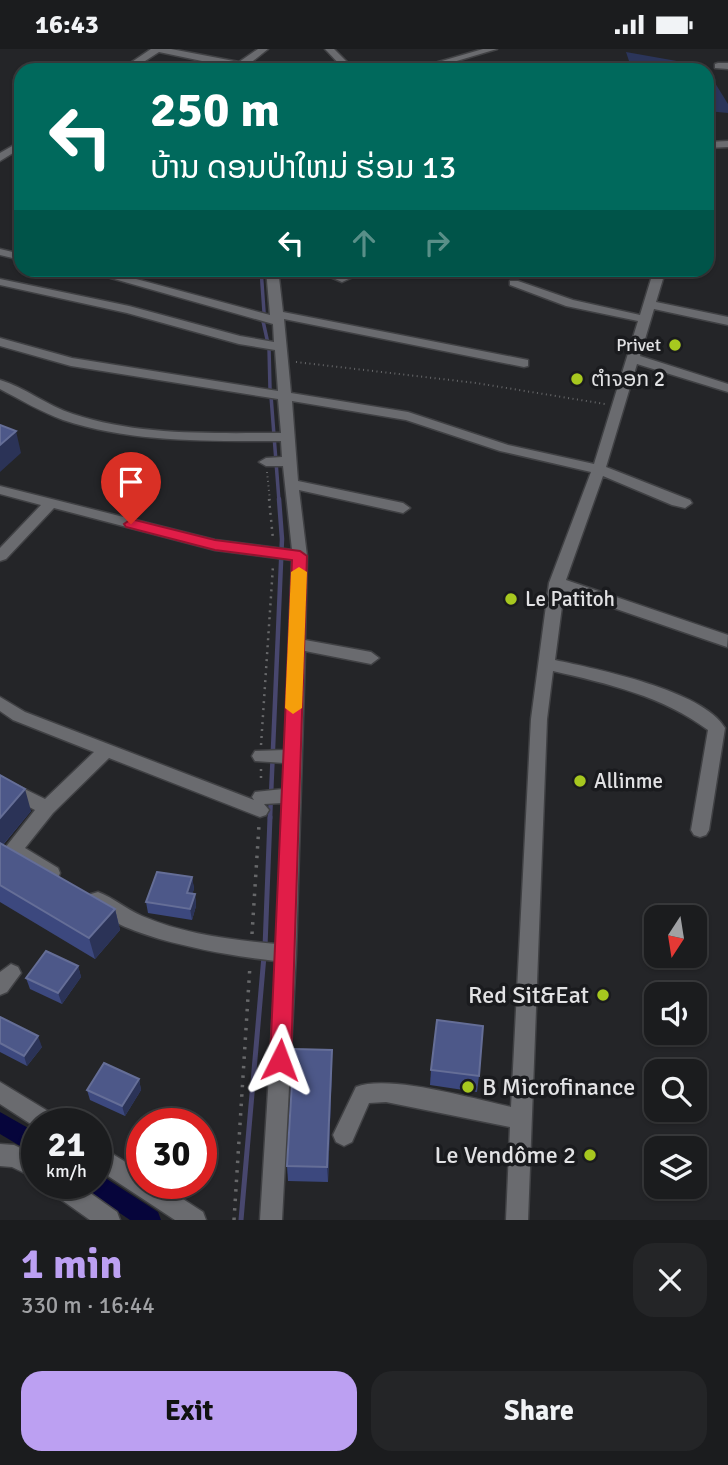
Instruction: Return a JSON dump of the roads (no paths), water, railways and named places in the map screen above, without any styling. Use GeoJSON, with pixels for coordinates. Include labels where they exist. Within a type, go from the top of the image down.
{"type":"FeatureCollection","features":[{"type":"Feature","properties":{"kind":"street"},"geometry":{"type":"LineString","coordinates":[[136,63],[157,49],[230,63]]}},
{"type":"Feature","properties":{"kind":"street"},"geometry":{"type":"LineString","coordinates":[[244,63],[264,49]]}},
{"type":"Feature","properties":{"kind":"street"},"geometry":{"type":"LineString","coordinates":[[329,49],[343,63]]}},
{"type":"Feature","properties":{"kind":"street"},"geometry":{"type":"LineString","coordinates":[[440,63],[493,49]]}},
{"type":"Feature","properties":{"kind":"street"},"geometry":{"type":"LineString","coordinates":[[116,277],[276,318],[524,363]]}},
{"type":"Feature","properties":{"kind":"street"},"geometry":{"type":"LineString","coordinates":[[271,1220],[266,952],[272,799],[274,757],[296,644],[285,555],[292,484],[277,462],[286,396],[278,351],[273,277]]}},
{"type":"Feature","properties":{"kind":"street"},"geometry":{"type":"LineString","coordinates":[[517,1220],[538,732],[545,663],[557,583],[599,468],[657,277]]}},
{"type":"Feature","properties":{"kind":"street"},"geometry":{"type":"LineString","coordinates":[[0,282],[129,310],[278,351]]}},
{"type":"Feature","properties":{"kind":"street"},"geometry":{"type":"LineString","coordinates":[[514,283],[570,303],[728,321]]}},
{"type":"Feature","properties":{"kind":"street"},"geometry":{"type":"LineString","coordinates":[[0,342],[71,362],[408,416],[505,448],[599,468],[685,503]]}},
{"type":"Feature","properties":{"kind":"street"},"geometry":{"type":"LineString","coordinates":[[632,358],[728,388]]}},
{"type":"Feature","properties":{"kind":"street"},"geometry":{"type":"LineString","coordinates":[[0,384],[68,417],[120,429],[177,435],[280,437]]}},
{"type":"Feature","properties":{"kind":"street"},"geometry":{"type":"LineString","coordinates":[[292,484],[403,508]]}},
{"type":"Feature","properties":{"kind":"street"},"geometry":{"type":"LineString","coordinates":[[0,490],[205,543],[285,555]]}},
{"type":"Feature","properties":{"kind":"street"},"geometry":{"type":"LineString","coordinates":[[1,556],[51,503]]}},
{"type":"Feature","properties":{"kind":"street"},"geometry":{"type":"LineString","coordinates":[[557,583],[727,641]]}},
{"type":"Feature","properties":{"kind":"street"},"geometry":{"type":"LineString","coordinates":[[296,644],[371,658]]}},
{"type":"Feature","properties":{"kind":"street"},"geometry":{"type":"LineString","coordinates":[[545,663],[652,689],[717,728],[700,831]]}},
{"type":"Feature","properties":{"kind":"street"},"geometry":{"type":"LineString","coordinates":[[0,703],[19,716],[108,749],[272,799]]}},
{"type":"Feature","properties":{"kind":"street"},"geometry":{"type":"LineString","coordinates":[[64,880],[16,852],[14,848],[47,808],[108,749]]}},
{"type":"Feature","properties":{"kind":"street"},"geometry":{"type":"LineString","coordinates":[[0,784],[47,808]]}},
{"type":"Feature","properties":{"kind":"street"},"geometry":{"type":"LineString","coordinates":[[87,894],[135,922],[183,936],[266,952]]}},
{"type":"Feature","properties":{"kind":"street"},"geometry":{"type":"LineString","coordinates":[[0,1092],[25,1108]]}},
{"type":"Feature","properties":{"kind":"street"},"geometry":{"type":"LineString","coordinates":[[344,1135],[363,1094],[386,1092],[522,1119]]}},
{"type":"Feature","properties":{"kind":"street"},"geometry":{"type":"LineString","coordinates":[[0,1155],[21,1160]]}},
{"type":"Feature","properties":{"kind":"street"},"geometry":{"type":"LineString","coordinates":[[112,1166],[195,1220]]}},
{"type":"Feature","properties":{"kind":"street"},"geometry":{"type":"LineString","coordinates":[[79,1199],[109,1220]]}},
{"type":"Feature","properties":{"kind":"waterway"},"geometry":{"type":"LineString","coordinates":[[262,277],[264,312]]}},
{"type":"Feature","properties":{"kind":"waterway"},"geometry":{"type":"LineString","coordinates":[[263,321],[269,348],[270,389]]}},
{"type":"Feature","properties":{"kind":"waterway"},"geometry":{"type":"LineString","coordinates":[[271,396],[279,501]]}},
{"type":"Feature","properties":{"kind":"waterway"},"geometry":{"type":"LineString","coordinates":[[270,819],[282,539],[279,499]]}},
{"type":"Feature","properties":{"kind":"waterway"},"geometry":{"type":"LineString","coordinates":[[265,947],[270,817]]}},
{"type":"Feature","properties":{"kind":"waterway"},"geometry":{"type":"LineString","coordinates":[[241,1220],[264,956]]}},
{"type":"Feature","properties":{"kind":"waterway"},"geometry":{"type":"LineString","coordinates":[[0,1122],[21,1135]]}},
{"type":"Feature","properties":{"kind":"waterway"},"geometry":{"type":"LineString","coordinates":[[112,1194],[150,1220]]}},
{"type":"Feature","properties":{"kind":"place","name":"Privet"},"geometry":{"type":"Point","coordinates":[675,345]}},
{"type":"Feature","properties":{"kind":"place","name":"ຕຳຈອກ 2"},"geometry":{"type":"Point","coordinates":[577,379]}},
{"type":"Feature","properties":{"kind":"place","name":"Le Patitoh"},"geometry":{"type":"Point","coordinates":[511,599]}},
{"type":"Feature","properties":{"kind":"place","name":"Allinme"},"geometry":{"type":"Point","coordinates":[580,781]}},
{"type":"Feature","properties":{"kind":"place","name":"Red Sit&Eat"},"geometry":{"type":"Point","coordinates":[603,995]}},
{"type":"Feature","properties":{"kind":"place","name":"B Microfinance"},"geometry":{"type":"Point","coordinates":[468,1087]}},
{"type":"Feature","properties":{"kind":"place","name":"Le Vendôme 2"},"geometry":{"type":"Point","coordinates":[590,1155]}}]}
